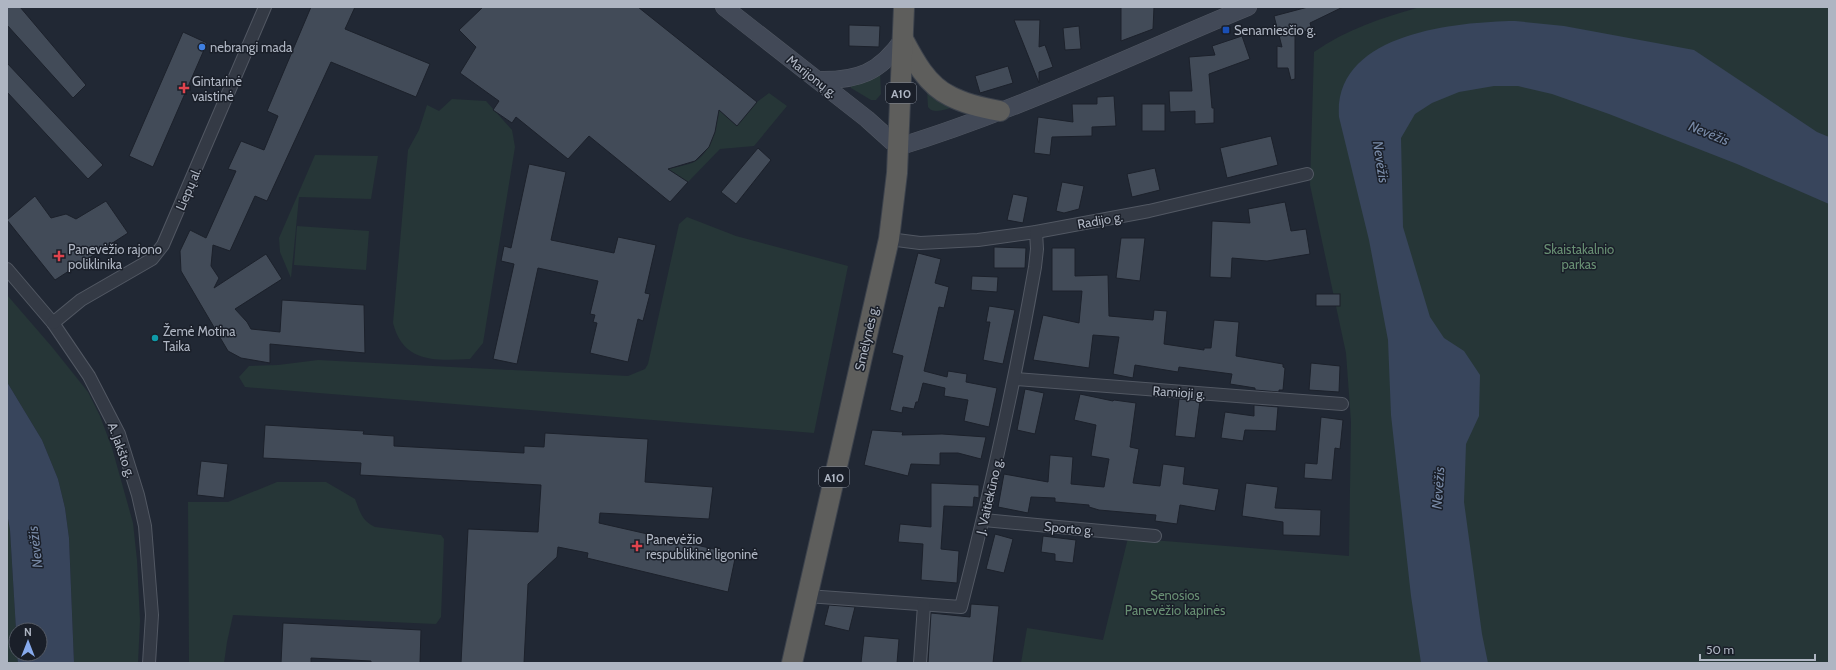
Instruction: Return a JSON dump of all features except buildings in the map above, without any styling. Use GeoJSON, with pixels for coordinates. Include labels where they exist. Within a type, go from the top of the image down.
{"type":"FeatureCollection","features":[{"type":"Feature","properties":{"kind":"highway","name":"Smėlynės g."},"geometry":{"type":"LineString","coordinates":[[792,663],[889,238],[898,147],[904,7]]}},
{"type":"Feature","properties":{"kind":"highway"},"geometry":{"type":"LineString","coordinates":[[903,39],[914,59],[930,81],[948,96],[971,105],[1000,112]]}},
{"type":"Feature","properties":{"kind":"main road","name":"Marijonų g."},"geometry":{"type":"LineString","coordinates":[[724,7],[818,80],[898,147]]}},
{"type":"Feature","properties":{"kind":"main road"},"geometry":{"type":"LineString","coordinates":[[898,147],[943,133],[1000,112],[1248,7]]}},
{"type":"Feature","properties":{"kind":"main road"},"geometry":{"type":"LineString","coordinates":[[818,80],[838,80],[862,75],[884,61],[894,52],[903,39]]}},
{"type":"Feature","properties":{"kind":"street","name":"Liepų al."},"geometry":{"type":"LineString","coordinates":[[53,323],[82,300],[152,259],[163,245],[265,7]]}},
{"type":"Feature","properties":{"kind":"street","name":"Radijo g."},"geometry":{"type":"LineString","coordinates":[[889,238],[920,243],[978,240],[1036,232],[1149,211],[1307,174]]}},
{"type":"Feature","properties":{"kind":"street","name":"J. Vaitiekūno g."},"geometry":{"type":"LineString","coordinates":[[807,596],[961,607],[984,520],[1015,379],[1035,266],[1037,248],[1036,232]]}},
{"type":"Feature","properties":{"kind":"street","name":"A. Jakšto g."},"geometry":{"type":"LineString","coordinates":[[7,269],[53,323],[89,376],[119,434],[138,495],[145,526],[152,615],[149,663]]}},
{"type":"Feature","properties":{"kind":"street","name":"Ramioji g."},"geometry":{"type":"LineString","coordinates":[[1015,379],[1342,404]]}},
{"type":"Feature","properties":{"kind":"street","name":"Sporto g."},"geometry":{"type":"LineString","coordinates":[[984,520],[1155,536]]}},
{"type":"Feature","properties":{"kind":"street"},"geometry":{"type":"LineString","coordinates":[[920,663],[924,605]]}},
{"type":"Feature","properties":{"kind":"green space","name":"Skaistakalnio parkas"},"geometry":{"type":"Polygon","coordinates":[[[1420,7],[1829,7],[1829,663],[1021,663],[1027,628],[1103,640],[1128,538],[1349,556],[1351,422],[1346,353],[1310,185],[1314,52],[1339,37],[1365,25],[1420,7]]]}},
{"type":"Feature","properties":{"kind":"green space"},"geometry":{"type":"Polygon","coordinates":[[[880,72],[881,94],[876,100],[871,100],[851,88],[851,86],[880,72]]]}},
{"type":"Feature","properties":{"kind":"green space"},"geometry":{"type":"Polygon","coordinates":[[[927,90],[954,107],[940,111],[933,111],[928,107],[927,90]]]}},
{"type":"Feature","properties":{"kind":"green space"},"geometry":{"type":"Polygon","coordinates":[[[769,93],[787,106],[754,146],[720,149],[688,182],[668,169],[686,165],[696,161],[702,156],[710,145],[719,110],[737,126],[757,102],[769,93]]]}},
{"type":"Feature","properties":{"kind":"green space"},"geometry":{"type":"Polygon","coordinates":[[[452,99],[486,101],[512,130],[515,147],[483,343],[470,359],[445,360],[422,357],[404,346],[393,323],[408,150],[419,130],[427,105],[439,111],[452,99]]]}},
{"type":"Feature","properties":{"kind":"green space"},"geometry":{"type":"Polygon","coordinates":[[[315,155],[378,156],[371,199],[299,197],[291,278],[280,252],[279,238],[315,155]]]}},
{"type":"Feature","properties":{"kind":"green space"},"geometry":{"type":"Polygon","coordinates":[[[687,217],[736,236],[848,266],[814,433],[245,387],[239,377],[249,366],[278,365],[318,360],[628,376],[645,369],[648,364],[679,224],[687,217]]]}},
{"type":"Feature","properties":{"kind":"green space"},"geometry":{"type":"Polygon","coordinates":[[[297,226],[369,231],[366,270],[294,265],[297,226]]]}},
{"type":"Feature","properties":{"kind":"green space"},"geometry":{"type":"Polygon","coordinates":[[[7,295],[52,347],[88,392],[100,416],[112,448],[133,523],[137,560],[140,621],[138,663],[74,663],[69,538],[65,508],[58,479],[42,440],[7,382],[7,295]]]}},
{"type":"Feature","properties":{"kind":"green space"},"geometry":{"type":"Polygon","coordinates":[[[277,482],[326,482],[355,499],[364,519],[375,527],[441,535],[444,539],[441,617],[436,624],[233,615],[224,663],[189,663],[188,502],[228,502],[277,482]]]}},
{"type":"Feature","properties":{"kind":"green space"},"geometry":{"type":"Polygon","coordinates":[[[7,513],[10,530],[16,622],[8,622],[8,662],[18,663],[7,663],[7,513]]]}},
{"type":"Feature","properties":{"kind":"water","name":"Nevėžis"},"geometry":{"type":"Polygon","coordinates":[[[1515,21],[1564,26],[1694,50],[1817,132],[1829,137],[1829,204],[1737,164],[1609,114],[1552,94],[1518,86],[1494,86],[1459,92],[1432,103],[1415,114],[1401,138],[1403,227],[1430,317],[1444,338],[1464,351],[1480,375],[1479,416],[1466,444],[1464,502],[1482,634],[1488,663],[1421,663],[1411,596],[1391,415],[1388,340],[1369,240],[1339,117],[1342,89],[1356,67],[1376,50],[1402,38],[1431,30],[1461,25],[1515,21]]]}},
{"type":"Feature","properties":{"kind":"water","name":"Nevėžis"},"geometry":{"type":"Polygon","coordinates":[[[7,382],[42,440],[58,479],[65,508],[69,538],[74,663],[18,663],[48,662],[48,622],[16,622],[10,530],[7,513],[7,382]]]}},
{"type":"Feature","properties":{"kind":"place","name":"Senamiesčio g."},"geometry":{"type":"Point","coordinates":[1226,30]}},
{"type":"Feature","properties":{"kind":"place","name":"nebrangi mada"},"geometry":{"type":"Point","coordinates":[202,47]}},
{"type":"Feature","properties":{"kind":"place","name":"Gintarinė vaistinė"},"geometry":{"type":"Point","coordinates":[184,88]}},
{"type":"Feature","properties":{"kind":"place","name":"Panevėžio rajono poliklinika"},"geometry":{"type":"Point","coordinates":[59,256]}},
{"type":"Feature","properties":{"kind":"place","name":"Žemė Motina Taika"},"geometry":{"type":"Point","coordinates":[155,338]}},
{"type":"Feature","properties":{"kind":"place","name":"Panevėžio respublikinė ligoninė"},"geometry":{"type":"Point","coordinates":[637,546]}},
{"type":"Feature","properties":{"kind":"park label","name":"Senosios Panevėžio kapinės"},"geometry":{"type":"Point","coordinates":[1175,602]}}]}
